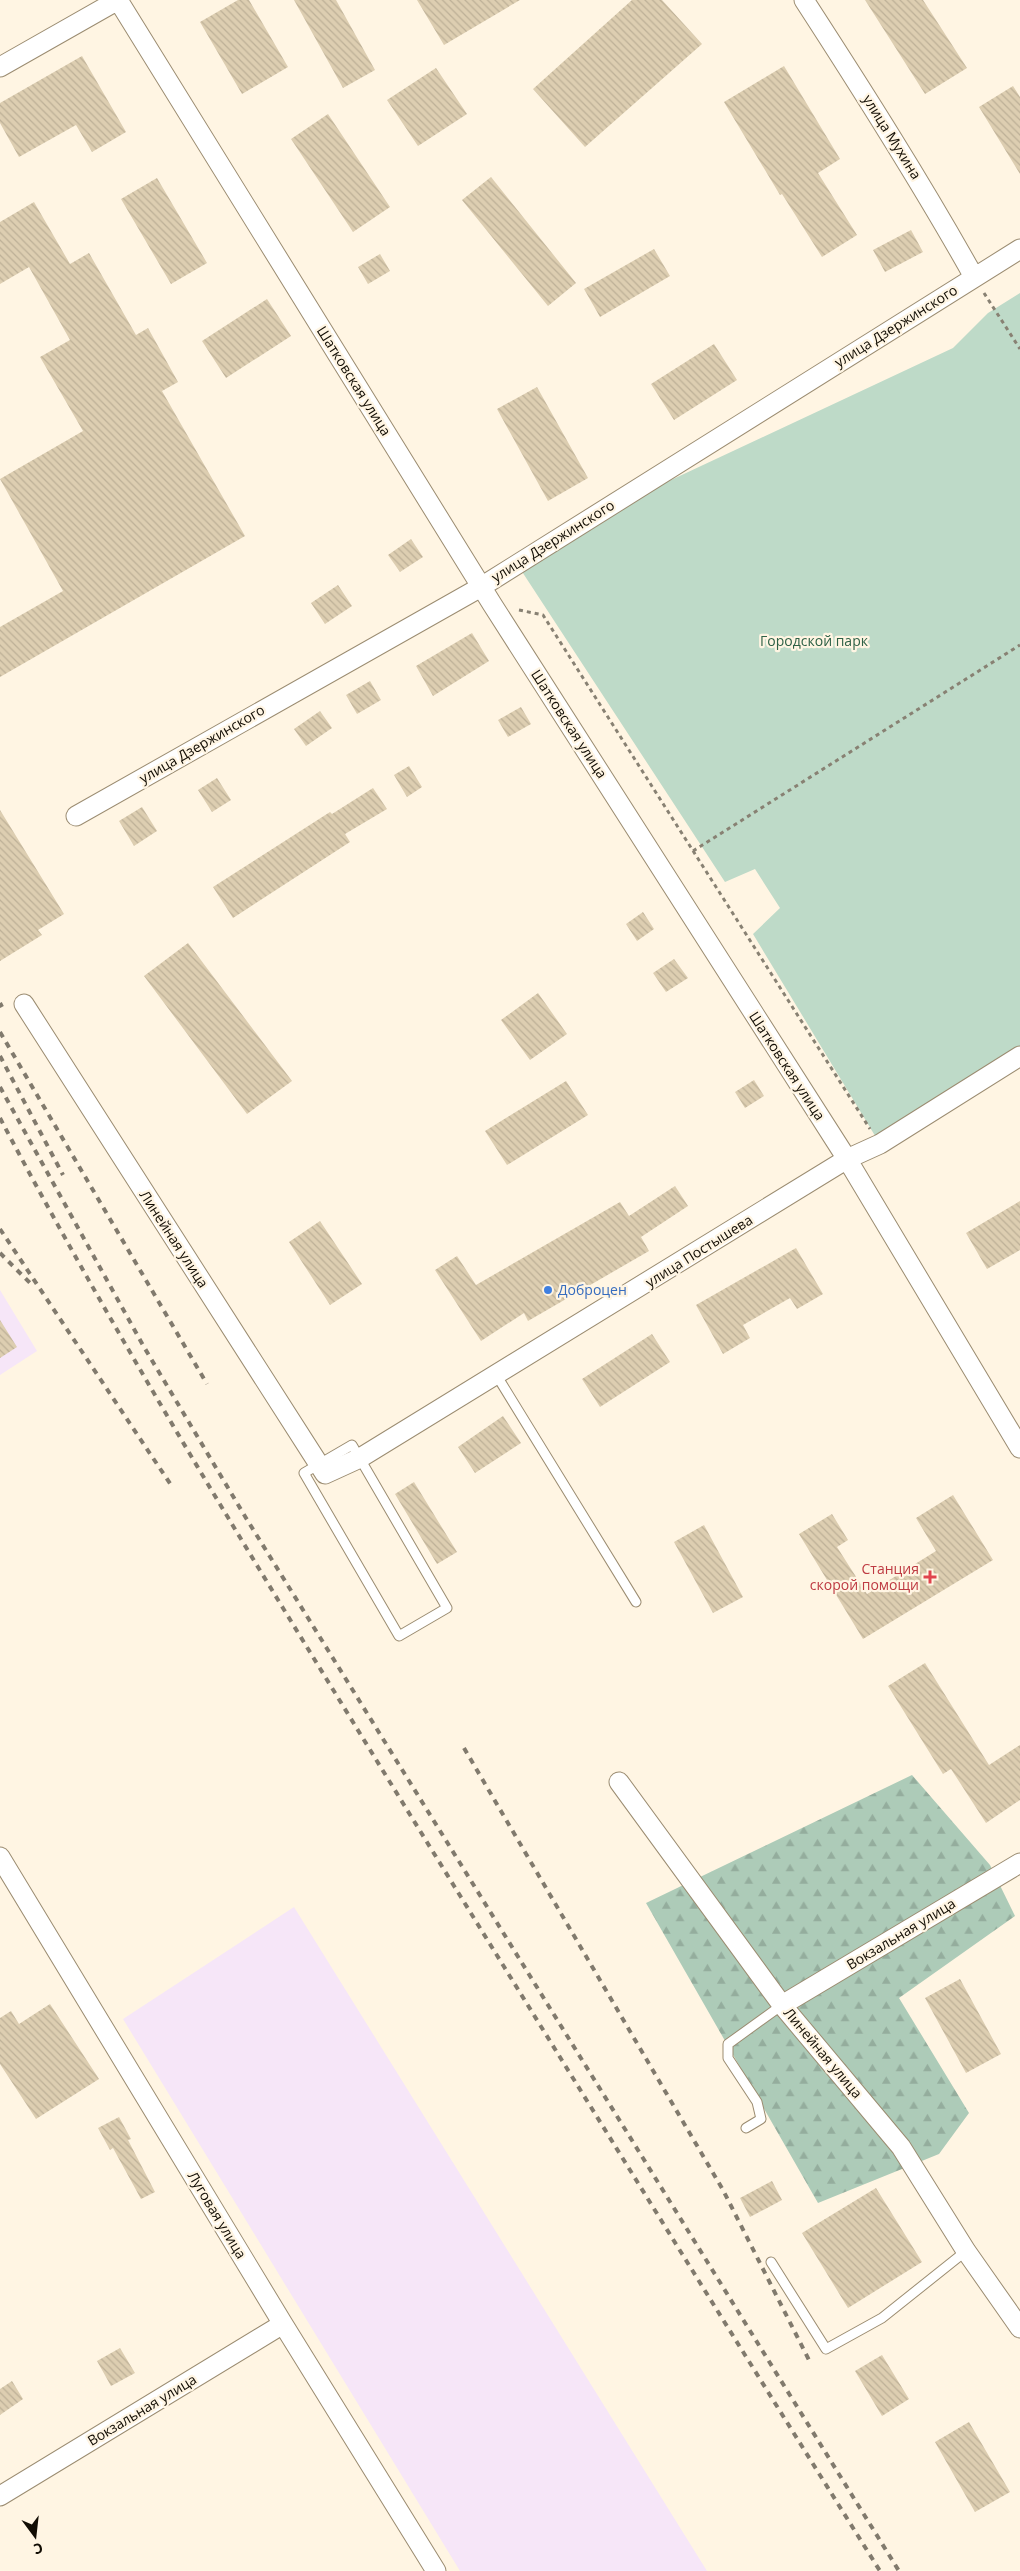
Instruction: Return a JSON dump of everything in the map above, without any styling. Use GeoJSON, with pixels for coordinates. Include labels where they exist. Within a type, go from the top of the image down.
{"type":"FeatureCollection","features":[{"type":"Feature","properties":{"kind":"street"},"geometry":{"type":"LineString","coordinates":[[0,68],[118,0]]}},
{"type":"Feature","properties":{"kind":"street","name":"Шатковская улица"},"geometry":{"type":"LineString","coordinates":[[118,0],[481,587],[847,1159],[1020,1448]]}},
{"type":"Feature","properties":{"kind":"street","name":"улица Мухина"},"geometry":{"type":"LineString","coordinates":[[804,0],[881,118],[974,278]]}},
{"type":"Feature","properties":{"kind":"street","name":"улица Дзержинского"},"geometry":{"type":"LineString","coordinates":[[76,816],[481,587],[1020,249]]}},
{"type":"Feature","properties":{"kind":"street","name":"Линейная улица"},"geometry":{"type":"LineString","coordinates":[[24,1004],[322,1469]]}},
{"type":"Feature","properties":{"kind":"street","name":"улица Постышева"},"geometry":{"type":"LineString","coordinates":[[322,1469],[360,1458],[497,1376],[847,1159],[880,1144],[1020,1056]]}},
{"type":"Feature","properties":{"kind":"street","name":"Линейная улица"},"geometry":{"type":"LineString","coordinates":[[619,1782],[782,2005],[901,2148],[966,2251],[1020,2328]]}},
{"type":"Feature","properties":{"kind":"street","name":"Луговая улица"},"geometry":{"type":"LineString","coordinates":[[0,1857],[283,2324],[436,2571]]}},
{"type":"Feature","properties":{"kind":"street","name":"Вокзальная улица"},"geometry":{"type":"LineString","coordinates":[[782,2005],[1020,1863]]}},
{"type":"Feature","properties":{"kind":"street","name":"Вокзальная улица"},"geometry":{"type":"LineString","coordinates":[[0,2496],[283,2324]]}},
{"type":"Feature","properties":{"kind":"lane"},"geometry":{"type":"LineString","coordinates":[[497,1376],[636,1602]]}},
{"type":"Feature","properties":{"kind":"lane"},"geometry":{"type":"LineString","coordinates":[[322,1469],[304,1473],[399,1636],[447,1608],[360,1458]]}},
{"type":"Feature","properties":{"kind":"lane"},"geometry":{"type":"LineString","coordinates":[[746,2128],[761,2119],[757,2102],[728,2058],[728,2044],[782,2005]]}},
{"type":"Feature","properties":{"kind":"lane"},"geometry":{"type":"LineString","coordinates":[[771,2262],[826,2349],[882,2318],[966,2251]]}},
{"type":"Feature","properties":{"kind":"path"},"geometry":{"type":"LineString","coordinates":[[974,278],[1020,349]]}},
{"type":"Feature","properties":{"kind":"path"},"geometry":{"type":"LineString","coordinates":[[492,604],[543,615],[880,1144]]}},
{"type":"Feature","properties":{"kind":"path"},"geometry":{"type":"LineString","coordinates":[[693,851],[1020,645]]}},
{"type":"Feature","properties":{"kind":"shaded area"},"geometry":{"type":"Polygon","coordinates":[[[0,1290],[37,1351],[0,1375],[0,1290]]]}},
{"type":"Feature","properties":{"kind":"shaded area"},"geometry":{"type":"Polygon","coordinates":[[[294,1907],[707,2571],[460,2571],[123,2019],[294,1907]]]}},
{"type":"Feature","properties":{"kind":"green space","name":"Городской парк"},"geometry":{"type":"Polygon","coordinates":[[[1020,293],[1020,1056],[880,1144],[753,934],[780,908],[755,869],[725,882],[517,564],[592,517],[953,348],[988,313],[1020,293]]]}},
{"type":"Feature","properties":{"kind":"green space"},"geometry":{"type":"Polygon","coordinates":[[[912,1775],[990,1865],[1015,1916],[899,1998],[969,2113],[939,2154],[818,2203],[646,1903],[912,1775]]]}},
{"type":"Feature","properties":{"kind":"building"},"geometry":{"type":"Polygon","coordinates":[[[238,0],[249,0],[288,67],[242,94],[200,22],[238,0]]]}},
{"type":"Feature","properties":{"kind":"building"},"geometry":{"type":"Polygon","coordinates":[[[294,0],[336,0],[375,70],[343,88],[294,0]]]}},
{"type":"Feature","properties":{"kind":"building"},"geometry":{"type":"Polygon","coordinates":[[[417,0],[520,0],[444,45],[417,0]]]}},
{"type":"Feature","properties":{"kind":"building"},"geometry":{"type":"Polygon","coordinates":[[[632,0],[662,0],[702,44],[585,147],[533,89],[632,0]]]}},
{"type":"Feature","properties":{"kind":"building"},"geometry":{"type":"Polygon","coordinates":[[[865,0],[923,0],[967,68],[925,94],[865,0]]]}},
{"type":"Feature","properties":{"kind":"building"},"geometry":{"type":"Polygon","coordinates":[[[82,56],[126,132],[92,152],[76,125],[19,157],[0,123],[0,103],[82,56]]]}},
{"type":"Feature","properties":{"kind":"building"},"geometry":{"type":"Polygon","coordinates":[[[784,66],[840,159],[818,173],[857,235],[822,257],[782,194],[780,195],[724,102],[784,66]]]}},
{"type":"Feature","properties":{"kind":"building"},"geometry":{"type":"Polygon","coordinates":[[[436,68],[467,114],[418,146],[387,100],[436,68]]]}},
{"type":"Feature","properties":{"kind":"building"},"geometry":{"type":"Polygon","coordinates":[[[1013,86],[1020,97],[1020,174],[979,107],[1013,86]]]}},
{"type":"Feature","properties":{"kind":"building"},"geometry":{"type":"Polygon","coordinates":[[[328,114],[390,207],[353,232],[291,139],[328,114]]]}},
{"type":"Feature","properties":{"kind":"building"},"geometry":{"type":"Polygon","coordinates":[[[491,177],[576,283],[548,306],[462,200],[491,177]]]}},
{"type":"Feature","properties":{"kind":"building"},"geometry":{"type":"Polygon","coordinates":[[[157,178],[207,263],[171,284],[121,199],[157,178]]]}},
{"type":"Feature","properties":{"kind":"building"},"geometry":{"type":"Polygon","coordinates":[[[34,202],[70,264],[89,253],[136,335],[148,328],[178,382],[162,391],[245,536],[0,677],[0,627],[63,591],[0,479],[83,431],[40,357],[70,340],[29,267],[0,284],[0,222],[34,202]]]}},
{"type":"Feature","properties":{"kind":"building"},"geometry":{"type":"Polygon","coordinates":[[[911,230],[923,252],[885,272],[873,250],[911,230]]]}},
{"type":"Feature","properties":{"kind":"building"},"geometry":{"type":"Polygon","coordinates":[[[654,249],[670,276],[600,317],[584,289],[654,249]]]}},
{"type":"Feature","properties":{"kind":"building"},"geometry":{"type":"Polygon","coordinates":[[[380,254],[390,271],[368,284],[358,267],[380,254]]]}},
{"type":"Feature","properties":{"kind":"building"},"geometry":{"type":"Polygon","coordinates":[[[267,299],[291,336],[226,378],[202,341],[267,299]]]}},
{"type":"Feature","properties":{"kind":"building"},"geometry":{"type":"Polygon","coordinates":[[[714,344],[737,380],[674,420],[651,384],[714,344]]]}},
{"type":"Feature","properties":{"kind":"building"},"geometry":{"type":"Polygon","coordinates":[[[537,387],[588,478],[548,501],[497,409],[537,387]]]}},
{"type":"Feature","properties":{"kind":"building"},"geometry":{"type":"Polygon","coordinates":[[[411,539],[423,557],[400,572],[388,555],[411,539]]]}},
{"type":"Feature","properties":{"kind":"building"},"geometry":{"type":"Polygon","coordinates":[[[338,585],[352,606],[325,624],[311,603],[338,585]]]}},
{"type":"Feature","properties":{"kind":"building"},"geometry":{"type":"Polygon","coordinates":[[[472,633],[489,661],[433,696],[416,666],[472,633]]]}},
{"type":"Feature","properties":{"kind":"building"},"geometry":{"type":"Polygon","coordinates":[[[370,681],[381,700],[357,714],[346,695],[370,681]]]}},
{"type":"Feature","properties":{"kind":"building"},"geometry":{"type":"Polygon","coordinates":[[[521,707],[531,724],[508,737],[498,720],[521,707]]]}},
{"type":"Feature","properties":{"kind":"building"},"geometry":{"type":"Polygon","coordinates":[[[320,711],[332,728],[306,746],[294,729],[320,711]]]}},
{"type":"Feature","properties":{"kind":"building"},"geometry":{"type":"Polygon","coordinates":[[[409,766],[422,787],[407,797],[394,775],[409,766]]]}},
{"type":"Feature","properties":{"kind":"building"},"geometry":{"type":"Polygon","coordinates":[[[217,778],[231,800],[212,812],[198,790],[217,778]]]}},
{"type":"Feature","properties":{"kind":"building"},"geometry":{"type":"Polygon","coordinates":[[[373,788],[387,809],[345,834],[350,842],[233,918],[213,887],[330,812],[332,814],[373,788]]]}},
{"type":"Feature","properties":{"kind":"building"},"geometry":{"type":"Polygon","coordinates":[[[142,807],[157,831],[134,846],[119,821],[142,807]]]}},
{"type":"Feature","properties":{"kind":"building"},"geometry":{"type":"Polygon","coordinates":[[[0,810],[64,914],[38,930],[42,935],[0,961],[0,810]]]}},
{"type":"Feature","properties":{"kind":"building"},"geometry":{"type":"Polygon","coordinates":[[[643,912],[654,929],[637,941],[626,924],[643,912]]]}},
{"type":"Feature","properties":{"kind":"building"},"geometry":{"type":"Polygon","coordinates":[[[188,943],[292,1081],[247,1114],[144,976],[188,943]]]}},
{"type":"Feature","properties":{"kind":"building"},"geometry":{"type":"Polygon","coordinates":[[[674,959],[688,978],[666,992],[653,973],[674,959]]]}},
{"type":"Feature","properties":{"kind":"building"},"geometry":{"type":"Polygon","coordinates":[[[538,993],[567,1034],[530,1060],[501,1020],[538,993]]]}},
{"type":"Feature","properties":{"kind":"building"},"geometry":{"type":"Polygon","coordinates":[[[754,1080],[764,1096],[745,1108],[735,1092],[754,1080]]]}},
{"type":"Feature","properties":{"kind":"building"},"geometry":{"type":"Polygon","coordinates":[[[566,1081],[588,1115],[507,1165],[485,1131],[566,1081]]]}},
{"type":"Feature","properties":{"kind":"building"},"geometry":{"type":"Polygon","coordinates":[[[675,1186],[688,1206],[641,1237],[649,1251],[528,1321],[524,1313],[481,1341],[435,1270],[457,1256],[476,1285],[620,1202],[629,1216],[675,1186]]]}},
{"type":"Feature","properties":{"kind":"building"},"geometry":{"type":"Polygon","coordinates":[[[1020,1201],[1020,1250],[987,1269],[966,1233],[1020,1201]]]}},
{"type":"Feature","properties":{"kind":"building"},"geometry":{"type":"Polygon","coordinates":[[[320,1221],[362,1284],[330,1305],[289,1242],[320,1221]]]}},
{"type":"Feature","properties":{"kind":"building"},"geometry":{"type":"Polygon","coordinates":[[[796,1248],[823,1294],[797,1309],[790,1298],[743,1325],[750,1338],[723,1354],[696,1305],[796,1248]]]}},
{"type":"Feature","properties":{"kind":"building"},"geometry":{"type":"Polygon","coordinates":[[[0,1320],[17,1347],[0,1358],[0,1320]]]}},
{"type":"Feature","properties":{"kind":"building"},"geometry":{"type":"Polygon","coordinates":[[[652,1334],[670,1362],[600,1407],[582,1379],[652,1334]]]}},
{"type":"Feature","properties":{"kind":"building"},"geometry":{"type":"Polygon","coordinates":[[[503,1416],[521,1443],[475,1473],[458,1447],[503,1416]]]}},
{"type":"Feature","properties":{"kind":"building"},"geometry":{"type":"Polygon","coordinates":[[[414,1482],[457,1552],[437,1564],[395,1494],[414,1482]]]}},
{"type":"Feature","properties":{"kind":"building","name":"Станция скорой помощи"},"geometry":{"type":"Polygon","coordinates":[[[953,1495],[993,1560],[863,1639],[799,1534],[832,1514],[848,1540],[837,1547],[867,1594],[936,1551],[916,1518],[953,1495]]]}},
{"type":"Feature","properties":{"kind":"building"},"geometry":{"type":"Polygon","coordinates":[[[704,1525],[743,1597],[713,1613],[674,1542],[704,1525]]]}},
{"type":"Feature","properties":{"kind":"building"},"geometry":{"type":"Polygon","coordinates":[[[925,1663],[989,1765],[1020,1745],[1020,1800],[986,1823],[951,1769],[943,1774],[888,1686],[925,1663]]]}},
{"type":"Feature","properties":{"kind":"building"},"geometry":{"type":"Polygon","coordinates":[[[960,1979],[1001,2054],[966,2073],[925,1998],[960,1979]]]}},
{"type":"Feature","properties":{"kind":"building"},"geometry":{"type":"Polygon","coordinates":[[[50,2004],[99,2079],[36,2119],[0,2064],[0,2018],[11,2011],[19,2024],[50,2004]]]}},
{"type":"Feature","properties":{"kind":"building"},"geometry":{"type":"Polygon","coordinates":[[[119,2117],[131,2139],[128,2140],[155,2192],[141,2199],[113,2148],[110,2150],[98,2128],[119,2117]]]}},
{"type":"Feature","properties":{"kind":"building"},"geometry":{"type":"Polygon","coordinates":[[[772,2181],[782,2200],[750,2217],[740,2198],[772,2181]]]}},
{"type":"Feature","properties":{"kind":"building"},"geometry":{"type":"Polygon","coordinates":[[[876,2188],[922,2262],[848,2308],[802,2233],[876,2188]]]}},
{"type":"Feature","properties":{"kind":"building"},"geometry":{"type":"Polygon","coordinates":[[[120,2348],[135,2373],[111,2386],[97,2361],[120,2348]]]}},
{"type":"Feature","properties":{"kind":"building"},"geometry":{"type":"Polygon","coordinates":[[[882,2355],[909,2399],[882,2416],[855,2371],[882,2355]]]}},
{"type":"Feature","properties":{"kind":"building"},"geometry":{"type":"Polygon","coordinates":[[[12,2381],[23,2399],[0,2415],[0,2389],[12,2381]]]}},
{"type":"Feature","properties":{"kind":"building"},"geometry":{"type":"Polygon","coordinates":[[[969,2422],[1010,2492],[975,2512],[935,2442],[969,2422]]]}},
{"type":"Feature","properties":{"kind":"railway"},"geometry":{"type":"LineString","coordinates":[[0,1003],[2,1007]]}},
{"type":"Feature","properties":{"kind":"railway"},"geometry":{"type":"LineString","coordinates":[[0,1032],[207,1384]]}},
{"type":"Feature","properties":{"kind":"railway"},"geometry":{"type":"LineString","coordinates":[[0,1056],[63,1175]]}},
{"type":"Feature","properties":{"kind":"railway"},"geometry":{"type":"LineString","coordinates":[[0,1087],[144,1347],[246,1518],[899,2571]]}},
{"type":"Feature","properties":{"kind":"railway"},"geometry":{"type":"LineString","coordinates":[[0,1118],[90,1283],[233,1526],[880,2571]]}},
{"type":"Feature","properties":{"kind":"railway"},"geometry":{"type":"LineString","coordinates":[[0,1229],[173,1488]]}},
{"type":"Feature","properties":{"kind":"railway"},"geometry":{"type":"LineString","coordinates":[[0,1253],[30,1283]]}},
{"type":"Feature","properties":{"kind":"railway"},"geometry":{"type":"LineString","coordinates":[[464,1748],[723,2190],[810,2362]]}},
{"type":"Feature","properties":{"kind":"place","name":"Доброцен"},"geometry":{"type":"Point","coordinates":[548,1290]}},
{"type":"Feature","properties":{"kind":"place","name":"Станция скорой помощи"},"geometry":{"type":"Point","coordinates":[930,1577]}}]}
